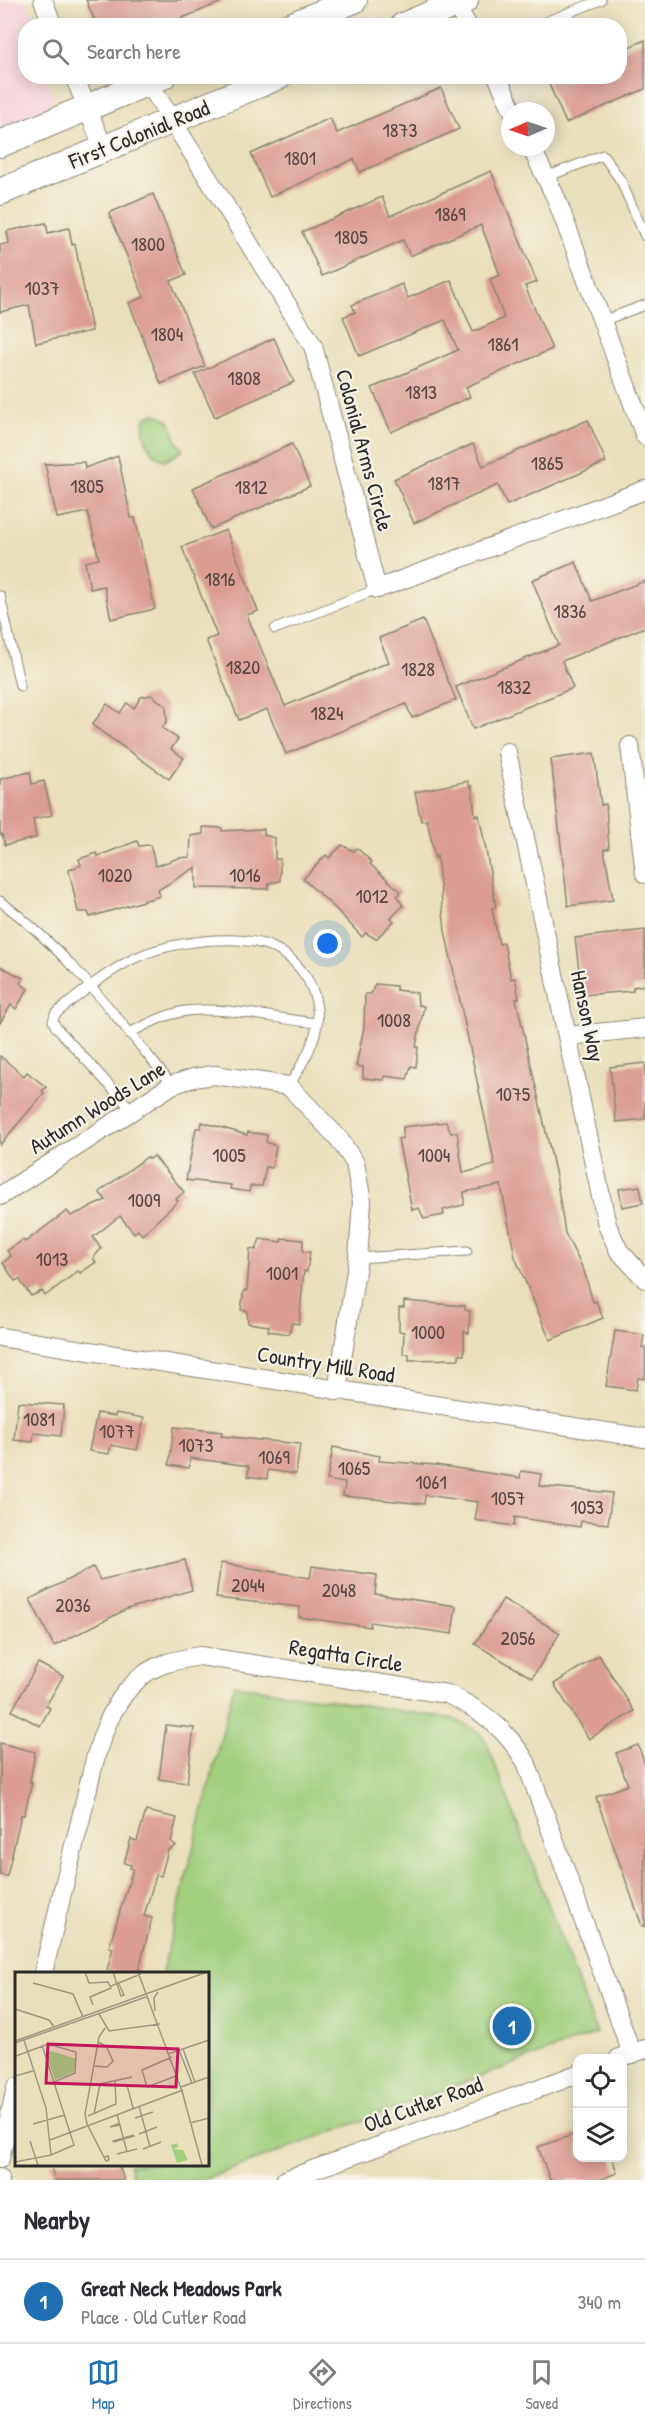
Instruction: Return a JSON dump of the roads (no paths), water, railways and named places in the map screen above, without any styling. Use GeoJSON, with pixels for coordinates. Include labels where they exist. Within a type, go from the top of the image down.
{"type":"FeatureCollection","features":[{"type":"Feature","properties":{"kind":"main road"},"geometry":{"type":"LineString","coordinates":[[310,18],[354,0]]}},
{"type":"Feature","properties":{"kind":"main road"},"geometry":{"type":"LineString","coordinates":[[422,18],[460,2]]}},
{"type":"Feature","properties":{"kind":"main road","name":"First Colonial Road"},"geometry":{"type":"LineString","coordinates":[[0,144],[144,84]]}},
{"type":"Feature","properties":{"kind":"main road","name":"First Colonial Road"},"geometry":{"type":"LineString","coordinates":[[0,192],[260,84]]}},
{"type":"Feature","properties":{"kind":"street"},"geometry":{"type":"LineString","coordinates":[[43,0],[51,18]]}},
{"type":"Feature","properties":{"kind":"street"},"geometry":{"type":"LineString","coordinates":[[460,2],[465,18]]}},
{"type":"Feature","properties":{"kind":"street"},"geometry":{"type":"LineString","coordinates":[[77,84],[104,148]]}},
{"type":"Feature","properties":{"kind":"street","name":"Colonial Arms Circle"},"geometry":{"type":"LineString","coordinates":[[158,84],[174,120],[313,346],[376,589]]}},
{"type":"Feature","properties":{"kind":"street"},"geometry":{"type":"LineString","coordinates":[[501,84],[509,102]]}},
{"type":"Feature","properties":{"kind":"street"},"geometry":{"type":"LineString","coordinates":[[536,156],[546,177],[645,436]]}},
{"type":"Feature","properties":{"kind":"street"},"geometry":{"type":"LineString","coordinates":[[376,589],[645,490]]}},
{"type":"Feature","properties":{"kind":"street"},"geometry":{"type":"LineString","coordinates":[[630,746],[642,821],[645,874]]}},
{"type":"Feature","properties":{"kind":"street","name":"Hanson Way"},"geometry":{"type":"LineString","coordinates":[[507,752],[607,1225],[619,1251],[645,1279]]}},
{"type":"Feature","properties":{"kind":"street"},"geometry":{"type":"LineString","coordinates":[[568,1036],[645,1028]]}},
{"type":"Feature","properties":{"kind":"street","name":"Autumn Woods Lane"},"geometry":{"type":"LineString","coordinates":[[0,1196],[65,1156],[131,1109],[172,1085],[193,1078],[214,1075],[290,1086]]}},
{"type":"Feature","properties":{"kind":"street"},"geometry":{"type":"LineString","coordinates":[[290,1086],[339,1139],[355,1163],[362,1202],[358,1258],[337,1391]]}},
{"type":"Feature","properties":{"kind":"street","name":"Country Mill Road"},"geometry":{"type":"LineString","coordinates":[[0,1337],[645,1438]]}},
{"type":"Feature","properties":{"kind":"street","name":"Regatta Circle"},"geometry":{"type":"LineString","coordinates":[[43,1972],[100,1743],[118,1705],[133,1684],[152,1668],[200,1656],[447,1694],[475,1707],[493,1720],[513,1740],[526,1762],[632,2054]]}},
{"type":"Feature","properties":{"kind":"street","name":"Old Cutler Road"},"geometry":{"type":"LineString","coordinates":[[285,2180],[573,2076]]}},
{"type":"Feature","properties":{"kind":"street"},"geometry":{"type":"LineString","coordinates":[[0,2159],[15,2092]]}},
{"type":"Feature","properties":{"kind":"lane"},"geometry":{"type":"LineString","coordinates":[[556,18],[601,0]]}},
{"type":"Feature","properties":{"kind":"lane"},"geometry":{"type":"LineString","coordinates":[[546,177],[603,155],[621,181],[645,236]]}},
{"type":"Feature","properties":{"kind":"lane"},"geometry":{"type":"LineString","coordinates":[[602,321],[645,305]]}},
{"type":"Feature","properties":{"kind":"lane"},"geometry":{"type":"LineString","coordinates":[[274,629],[376,589]]}},
{"type":"Feature","properties":{"kind":"lane"},"geometry":{"type":"LineString","coordinates":[[0,596],[20,686]]}},
{"type":"Feature","properties":{"kind":"lane"},"geometry":{"type":"LineString","coordinates":[[0,901],[33,926],[67,958],[172,1085]]}},
{"type":"Feature","properties":{"kind":"lane"},"geometry":{"type":"LineString","coordinates":[[131,1109],[53,1021],[55,1014],[91,986],[133,959],[164,948],[213,941],[256,942],[275,948],[302,970],[312,987],[317,1009],[317,1023],[314,1039],[290,1086]]}},
{"type":"Feature","properties":{"kind":"lane"},"geometry":{"type":"LineString","coordinates":[[129,1033],[160,1017],[196,1011],[317,1023]]}},
{"type":"Feature","properties":{"kind":"lane"},"geometry":{"type":"LineString","coordinates":[[358,1258],[467,1251]]}},
{"type":"Feature","properties":{"kind":"place","name":"Great Neck Meadows Park"},"geometry":{"type":"Point","coordinates":[512,2026]}}]}
